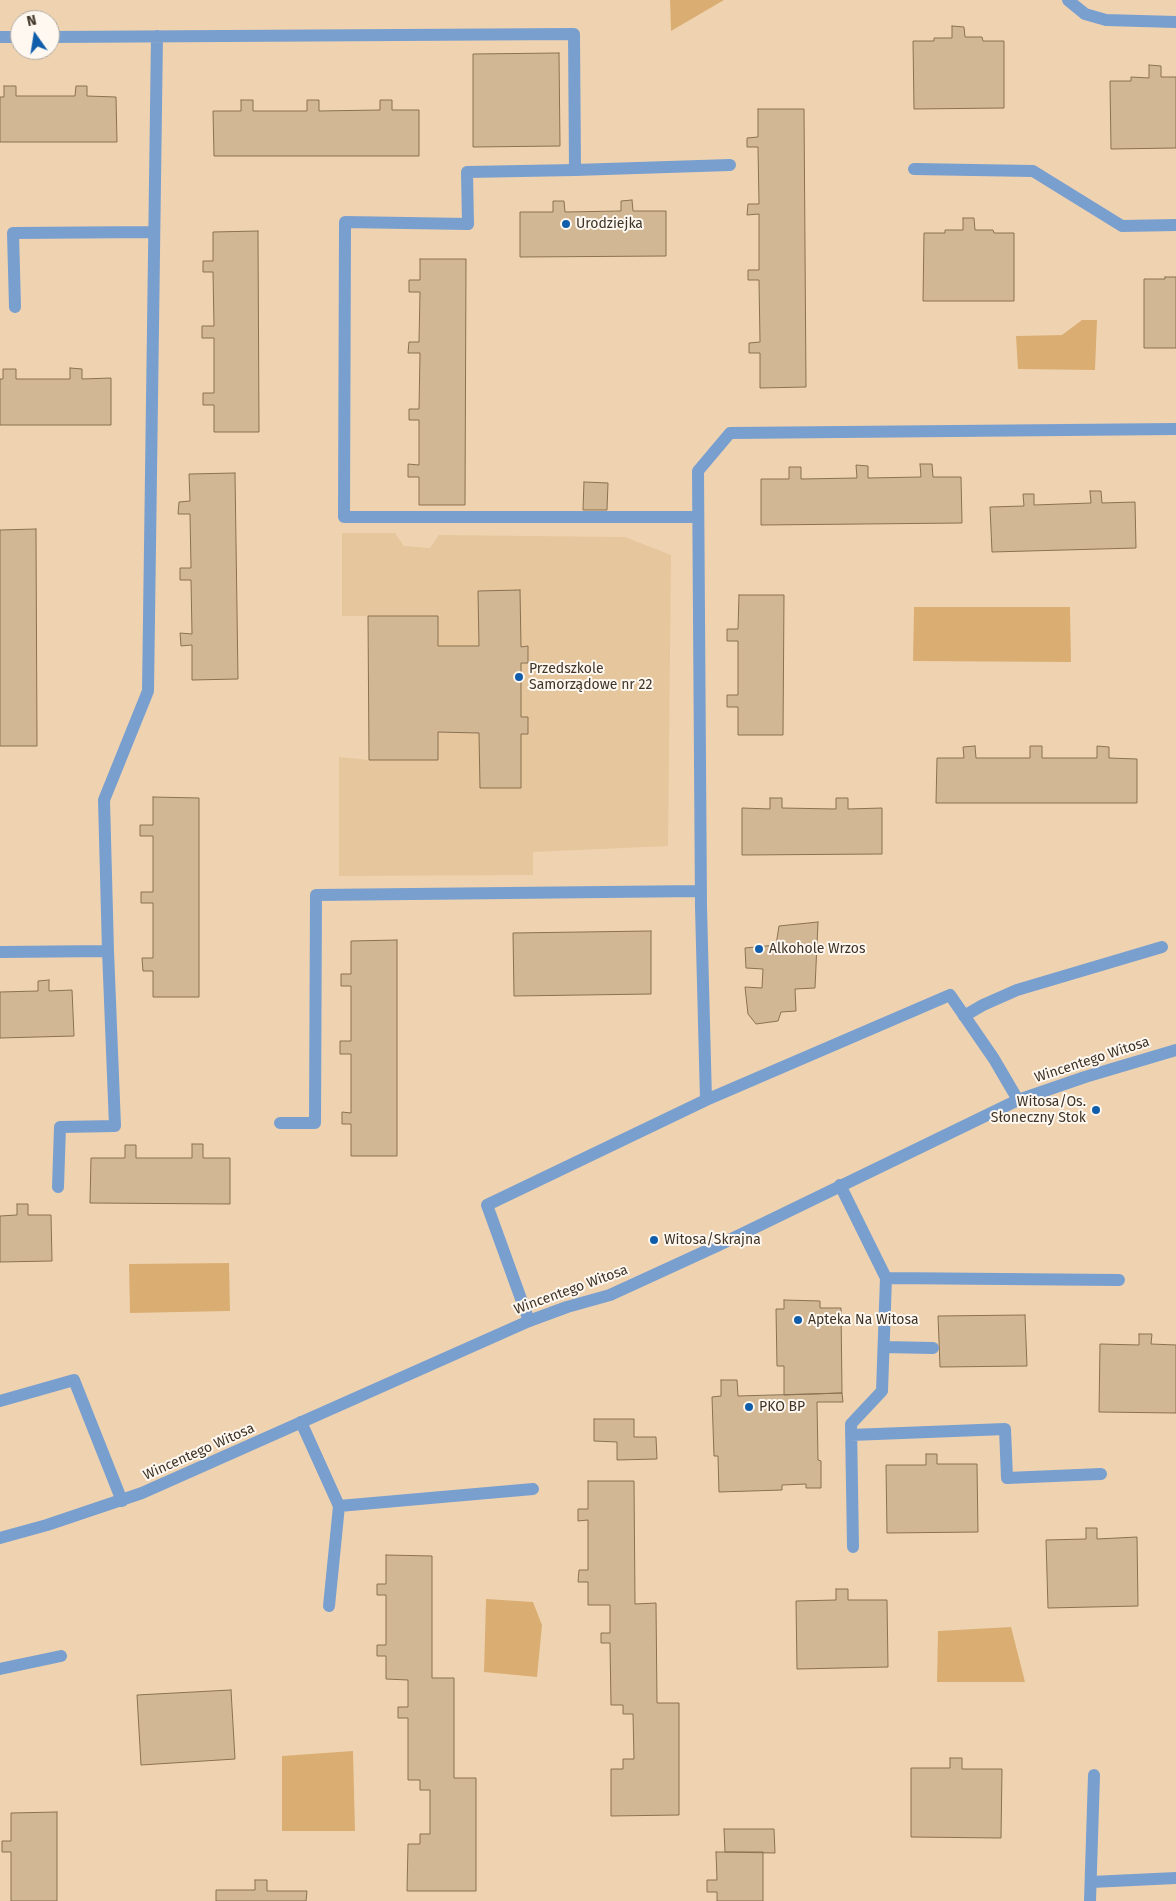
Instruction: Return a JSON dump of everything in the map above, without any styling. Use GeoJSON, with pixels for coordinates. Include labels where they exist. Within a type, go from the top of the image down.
{"type":"FeatureCollection","features":[{"type":"Feature","properties":{"kind":"street"},"geometry":{"type":"LineString","coordinates":[[1068,0],[1085,14],[1106,20],[1176,22]]}},
{"type":"Feature","properties":{"kind":"street"},"geometry":{"type":"LineString","coordinates":[[60,37],[574,34],[575,170]]}},
{"type":"Feature","properties":{"kind":"street"},"geometry":{"type":"LineString","coordinates":[[58,1187],[60,1127],[115,1126],[104,800],[148,691],[157,36]]}},
{"type":"Feature","properties":{"kind":"street"},"geometry":{"type":"LineString","coordinates":[[697,517],[344,517],[345,222],[468,224],[467,172],[730,165]]}},
{"type":"Feature","properties":{"kind":"street"},"geometry":{"type":"LineString","coordinates":[[914,169],[1033,171],[1122,226],[1176,225]]}},
{"type":"Feature","properties":{"kind":"street"},"geometry":{"type":"LineString","coordinates":[[15,307],[13,234],[153,232]]}},
{"type":"Feature","properties":{"kind":"street"},"geometry":{"type":"LineString","coordinates":[[706,1100],[700,891],[698,471],[730,433],[1176,429]]}},
{"type":"Feature","properties":{"kind":"street"},"geometry":{"type":"LineString","coordinates":[[280,1123],[315,1123],[316,895],[700,891]]}},
{"type":"Feature","properties":{"kind":"street"},"geometry":{"type":"LineString","coordinates":[[964,1016],[983,1005],[1017,990],[1162,946]]}},
{"type":"Feature","properties":{"kind":"street"},"geometry":{"type":"LineString","coordinates":[[0,952],[108,951]]}},
{"type":"Feature","properties":{"kind":"street"},"geometry":{"type":"LineString","coordinates":[[529,1321],[487,1205],[706,1100],[950,996],[994,1059],[1018,1100]]}},
{"type":"Feature","properties":{"kind":"street","name":"Wincentego Witosa"},"geometry":{"type":"LineString","coordinates":[[0,1538],[122,1501],[529,1321],[567,1307],[610,1295],[719,1245],[1018,1100],[1085,1077],[1176,1050]]}},
{"type":"Feature","properties":{"kind":"street"},"geometry":{"type":"LineString","coordinates":[[840,1185],[886,1278],[882,1391],[851,1424],[853,1547]]}},
{"type":"Feature","properties":{"kind":"street"},"geometry":{"type":"LineString","coordinates":[[886,1278],[1119,1280]]}},
{"type":"Feature","properties":{"kind":"street"},"geometry":{"type":"LineString","coordinates":[[884,1347],[934,1348]]}},
{"type":"Feature","properties":{"kind":"street"},"geometry":{"type":"LineString","coordinates":[[0,1401],[74,1380],[122,1501]]}},
{"type":"Feature","properties":{"kind":"street"},"geometry":{"type":"LineString","coordinates":[[301,1422],[339,1506],[329,1606]]}},
{"type":"Feature","properties":{"kind":"street"},"geometry":{"type":"LineString","coordinates":[[851,1435],[1005,1429],[1007,1478],[1101,1474]]}},
{"type":"Feature","properties":{"kind":"street"},"geometry":{"type":"LineString","coordinates":[[339,1506],[532,1489]]}},
{"type":"Feature","properties":{"kind":"street"},"geometry":{"type":"LineString","coordinates":[[0,1669],[62,1656]]}},
{"type":"Feature","properties":{"kind":"street"},"geometry":{"type":"LineString","coordinates":[[1090,1901],[1094,1775]]}},
{"type":"Feature","properties":{"kind":"street"},"geometry":{"type":"LineString","coordinates":[[1091,1882],[1176,1878]]}},
{"type":"Feature","properties":{"kind":"shaded area"},"geometry":{"type":"Polygon","coordinates":[[[670,0],[724,0],[671,31],[670,0]]]}},
{"type":"Feature","properties":{"kind":"shaded area"},"geometry":{"type":"Polygon","coordinates":[[[1082,320],[1097,320],[1095,370],[1018,369],[1016,336],[1062,335],[1082,320]]]}},
{"type":"Feature","properties":{"kind":"shaded area","name":"Przedszkole Samorządowe nr 22"},"geometry":{"type":"Polygon","coordinates":[[[342,533],[395,533],[404,546],[430,548],[439,535],[625,537],[671,555],[668,846],[533,852],[533,875],[339,876],[339,757],[369,760],[368,616],[342,616],[342,533]]]}},
{"type":"Feature","properties":{"kind":"shaded area"},"geometry":{"type":"Polygon","coordinates":[[[914,607],[1070,607],[1071,662],[913,661],[914,607]]]}},
{"type":"Feature","properties":{"kind":"shaded area"},"geometry":{"type":"Polygon","coordinates":[[[229,1263],[230,1311],[130,1313],[129,1264],[229,1263]]]}},
{"type":"Feature","properties":{"kind":"shaded area"},"geometry":{"type":"Polygon","coordinates":[[[486,1599],[533,1602],[542,1625],[537,1677],[484,1672],[486,1599]]]}},
{"type":"Feature","properties":{"kind":"shaded area"},"geometry":{"type":"Polygon","coordinates":[[[1011,1627],[1025,1682],[937,1682],[938,1631],[1011,1627]]]}},
{"type":"Feature","properties":{"kind":"shaded area"},"geometry":{"type":"Polygon","coordinates":[[[353,1751],[355,1831],[282,1831],[282,1756],[353,1751]]]}},
{"type":"Feature","properties":{"kind":"building"},"geometry":{"type":"Polygon","coordinates":[[[952,26],[964,27],[965,37],[982,37],[983,41],[1004,41],[1004,108],[914,109],[913,41],[934,41],[934,38],[952,38],[952,26]]]}},
{"type":"Feature","properties":{"kind":"building"},"geometry":{"type":"Polygon","coordinates":[[[559,53],[560,146],[473,147],[473,54],[559,53]]]}},
{"type":"Feature","properties":{"kind":"building"},"geometry":{"type":"Polygon","coordinates":[[[1149,65],[1161,66],[1161,77],[1176,77],[1176,148],[1111,149],[1110,81],[1131,81],[1131,77],[1149,78],[1149,65]]]}},
{"type":"Feature","properties":{"kind":"building"},"geometry":{"type":"Polygon","coordinates":[[[4,86],[16,86],[16,96],[75,96],[76,86],[87,86],[87,96],[116,97],[117,142],[0,142],[0,97],[4,97],[4,86]]]}},
{"type":"Feature","properties":{"kind":"building"},"geometry":{"type":"Polygon","coordinates":[[[241,100],[253,100],[253,111],[307,111],[307,100],[319,100],[319,111],[380,110],[380,100],[392,100],[392,110],[419,110],[419,156],[214,156],[213,111],[241,111],[241,100]]]}},
{"type":"Feature","properties":{"kind":"building"},"geometry":{"type":"Polygon","coordinates":[[[758,109],[804,109],[806,387],[760,388],[760,353],[749,353],[749,343],[760,342],[759,280],[748,280],[748,270],[759,270],[759,214],[747,215],[748,204],[759,204],[758,147],[747,147],[747,138],[758,137],[758,109]]]}},
{"type":"Feature","properties":{"kind":"building"},"geometry":{"type":"Polygon","coordinates":[[[632,200],[633,211],[666,211],[666,256],[520,257],[520,212],[553,212],[553,201],[564,201],[565,212],[621,211],[621,201],[632,200]]]}},
{"type":"Feature","properties":{"kind":"building"},"geometry":{"type":"Polygon","coordinates":[[[963,218],[974,218],[975,230],[993,230],[994,233],[1014,233],[1014,301],[923,301],[924,233],[945,233],[945,230],[963,230],[963,218]]]}},
{"type":"Feature","properties":{"kind":"building"},"geometry":{"type":"Polygon","coordinates":[[[258,231],[259,432],[214,432],[214,405],[203,405],[203,393],[214,393],[214,338],[202,338],[202,326],[214,326],[213,272],[203,272],[203,261],[213,261],[213,232],[258,231]]]}},
{"type":"Feature","properties":{"kind":"building"},"geometry":{"type":"Polygon","coordinates":[[[420,259],[466,259],[465,505],[419,505],[419,477],[408,477],[408,464],[419,465],[419,420],[409,420],[409,409],[419,409],[420,353],[408,353],[409,342],[419,342],[420,292],[409,292],[409,280],[420,280],[420,259]]]}},
{"type":"Feature","properties":{"kind":"building"},"geometry":{"type":"Polygon","coordinates":[[[1165,277],[1176,277],[1176,348],[1144,348],[1144,279],[1165,279],[1165,277]]]}},
{"type":"Feature","properties":{"kind":"building"},"geometry":{"type":"Polygon","coordinates":[[[70,368],[82,369],[82,379],[111,378],[111,425],[0,425],[0,379],[3,379],[3,369],[16,369],[16,379],[70,379],[70,368]]]}},
{"type":"Feature","properties":{"kind":"building"},"geometry":{"type":"Polygon","coordinates":[[[920,464],[932,464],[933,477],[961,477],[962,523],[761,525],[761,479],[789,479],[789,467],[801,467],[801,479],[857,478],[856,465],[868,466],[868,478],[921,477],[920,464]]]}},
{"type":"Feature","properties":{"kind":"building"},"geometry":{"type":"Polygon","coordinates":[[[235,473],[238,679],[192,680],[192,645],[181,646],[180,633],[192,634],[191,580],[180,580],[180,568],[191,568],[190,514],[178,514],[179,502],[190,501],[189,474],[235,473]]]}},
{"type":"Feature","properties":{"kind":"building"},"geometry":{"type":"Polygon","coordinates":[[[584,482],[608,483],[607,510],[583,510],[584,482]]]}},
{"type":"Feature","properties":{"kind":"building"},"geometry":{"type":"Polygon","coordinates":[[[1090,491],[1101,491],[1102,503],[1135,502],[1136,548],[992,552],[990,507],[1024,506],[1023,494],[1034,494],[1034,505],[1091,503],[1090,491]]]}},
{"type":"Feature","properties":{"kind":"building"},"geometry":{"type":"Polygon","coordinates":[[[36,529],[37,746],[0,746],[0,530],[36,529]]]}},
{"type":"Feature","properties":{"kind":"building"},"geometry":{"type":"Polygon","coordinates":[[[520,590],[521,647],[528,646],[528,663],[521,663],[521,717],[528,717],[528,734],[521,734],[521,788],[480,788],[479,733],[438,732],[438,760],[369,760],[368,616],[438,616],[438,646],[479,646],[478,591],[520,590]]]}},
{"type":"Feature","properties":{"kind":"building"},"geometry":{"type":"Polygon","coordinates":[[[739,595],[784,595],[783,735],[738,735],[738,707],[727,707],[727,695],[738,695],[738,641],[727,641],[727,629],[738,629],[739,595]]]}},
{"type":"Feature","properties":{"kind":"building"},"geometry":{"type":"Polygon","coordinates":[[[975,746],[976,758],[1030,758],[1030,746],[1042,746],[1042,758],[1097,758],[1097,746],[1109,747],[1109,758],[1137,759],[1137,803],[936,803],[937,758],[964,758],[963,747],[975,746]]]}},
{"type":"Feature","properties":{"kind":"building"},"geometry":{"type":"Polygon","coordinates":[[[153,797],[199,798],[199,997],[153,997],[153,971],[143,971],[142,958],[153,958],[153,903],[141,903],[141,892],[153,892],[153,836],[140,836],[140,825],[153,825],[153,797]]]}},
{"type":"Feature","properties":{"kind":"building"},"geometry":{"type":"Polygon","coordinates":[[[770,798],[782,798],[782,808],[836,809],[836,798],[848,798],[848,809],[882,808],[882,854],[742,855],[742,808],[770,809],[770,798]]]}},
{"type":"Feature","properties":{"kind":"building"},"geometry":{"type":"Polygon","coordinates":[[[818,922],[815,988],[795,989],[796,1011],[781,1012],[778,1021],[756,1024],[748,1014],[745,987],[762,988],[763,969],[746,968],[745,948],[776,945],[779,926],[818,922]]]}},
{"type":"Feature","properties":{"kind":"building"},"geometry":{"type":"Polygon","coordinates":[[[651,931],[651,994],[514,996],[513,933],[651,931]]]}},
{"type":"Feature","properties":{"kind":"building"},"geometry":{"type":"Polygon","coordinates":[[[397,940],[397,1156],[351,1156],[351,1124],[342,1124],[342,1112],[351,1113],[351,1054],[340,1054],[340,1041],[351,1041],[351,986],[341,986],[341,974],[351,974],[351,941],[397,940]]]}},
{"type":"Feature","properties":{"kind":"building"},"geometry":{"type":"Polygon","coordinates":[[[49,980],[49,991],[72,990],[74,1036],[0,1038],[0,992],[38,991],[38,981],[49,980]]]}},
{"type":"Feature","properties":{"kind":"building"},"geometry":{"type":"Polygon","coordinates":[[[192,1144],[203,1144],[203,1158],[230,1158],[230,1204],[90,1203],[91,1158],[125,1158],[125,1145],[136,1145],[136,1158],[192,1158],[192,1144]]]}},
{"type":"Feature","properties":{"kind":"building"},"geometry":{"type":"Polygon","coordinates":[[[17,1204],[28,1204],[28,1215],[51,1215],[52,1261],[0,1262],[0,1216],[17,1215],[17,1204]]]}},
{"type":"Feature","properties":{"kind":"building"},"geometry":{"type":"Polygon","coordinates":[[[784,1300],[820,1301],[820,1308],[841,1308],[842,1393],[784,1395],[784,1366],[777,1366],[776,1309],[784,1309],[784,1300]]]}},
{"type":"Feature","properties":{"kind":"building"},"geometry":{"type":"Polygon","coordinates":[[[1025,1315],[1027,1366],[940,1367],[938,1316],[1025,1315]]]}},
{"type":"Feature","properties":{"kind":"building"},"geometry":{"type":"Polygon","coordinates":[[[1139,1334],[1152,1334],[1151,1344],[1176,1345],[1176,1413],[1099,1412],[1100,1344],[1139,1345],[1139,1334]]]}},
{"type":"Feature","properties":{"kind":"building"},"geometry":{"type":"Polygon","coordinates":[[[721,1380],[737,1380],[738,1396],[842,1393],[843,1402],[817,1402],[818,1460],[821,1461],[821,1488],[806,1488],[806,1484],[782,1485],[782,1490],[719,1492],[718,1456],[714,1456],[712,1397],[721,1396],[721,1380]]]}},
{"type":"Feature","properties":{"kind":"building"},"geometry":{"type":"Polygon","coordinates":[[[594,1419],[634,1419],[634,1437],[656,1437],[657,1459],[617,1460],[617,1442],[594,1441],[594,1419]]]}},
{"type":"Feature","properties":{"kind":"building"},"geometry":{"type":"Polygon","coordinates":[[[926,1454],[937,1454],[937,1464],[977,1464],[978,1532],[887,1533],[886,1465],[926,1465],[926,1454]]]}},
{"type":"Feature","properties":{"kind":"building"},"geometry":{"type":"Polygon","coordinates":[[[588,1481],[634,1481],[635,1604],[656,1603],[657,1703],[679,1703],[679,1815],[611,1816],[611,1769],[623,1769],[623,1759],[634,1759],[633,1714],[623,1714],[623,1705],[611,1705],[610,1643],[601,1643],[601,1633],[610,1633],[610,1605],[588,1605],[588,1582],[578,1582],[579,1570],[588,1570],[588,1520],[578,1521],[578,1509],[588,1509],[588,1481]]]}},
{"type":"Feature","properties":{"kind":"building"},"geometry":{"type":"Polygon","coordinates":[[[1086,1528],[1097,1528],[1097,1539],[1137,1537],[1138,1606],[1048,1608],[1046,1540],[1086,1539],[1086,1528]]]}},
{"type":"Feature","properties":{"kind":"building"},"geometry":{"type":"Polygon","coordinates":[[[386,1555],[432,1556],[432,1678],[454,1678],[454,1778],[476,1778],[476,1891],[407,1891],[408,1844],[420,1844],[420,1834],[430,1834],[430,1790],[420,1790],[420,1780],[408,1780],[408,1718],[398,1718],[398,1707],[408,1707],[408,1680],[386,1679],[386,1656],[377,1656],[377,1645],[386,1645],[386,1595],[377,1595],[377,1584],[386,1584],[386,1555]]]}},
{"type":"Feature","properties":{"kind":"building"},"geometry":{"type":"Polygon","coordinates":[[[836,1589],[848,1589],[848,1600],[887,1600],[888,1667],[797,1669],[796,1601],[836,1600],[836,1589]]]}},
{"type":"Feature","properties":{"kind":"building"},"geometry":{"type":"Polygon","coordinates":[[[231,1690],[235,1759],[141,1765],[137,1695],[231,1690]]]}},
{"type":"Feature","properties":{"kind":"building"},"geometry":{"type":"Polygon","coordinates":[[[950,1758],[962,1758],[962,1769],[1002,1769],[1001,1838],[911,1837],[911,1768],[950,1768],[950,1758]]]}},
{"type":"Feature","properties":{"kind":"building"},"geometry":{"type":"Polygon","coordinates":[[[57,1812],[57,1901],[11,1901],[11,1852],[2,1852],[2,1841],[11,1841],[11,1813],[57,1812]]]}},
{"type":"Feature","properties":{"kind":"building"},"geometry":{"type":"Polygon","coordinates":[[[724,1829],[774,1829],[775,1853],[725,1852],[724,1829]]]}},
{"type":"Feature","properties":{"kind":"building"},"geometry":{"type":"Polygon","coordinates":[[[716,1852],[763,1852],[763,1901],[717,1901],[717,1892],[707,1892],[707,1880],[717,1880],[716,1852]]]}},
{"type":"Feature","properties":{"kind":"building"},"geometry":{"type":"Polygon","coordinates":[[[255,1880],[267,1880],[267,1891],[307,1891],[306,1901],[216,1901],[216,1890],[255,1890],[255,1880]]]}},
{"type":"Feature","properties":{"kind":"place","name":"Urodziejka"},"geometry":{"type":"Point","coordinates":[566,224]}},
{"type":"Feature","properties":{"kind":"place","name":"Przedszkole Samorządowe nr 22"},"geometry":{"type":"Point","coordinates":[519,677]}},
{"type":"Feature","properties":{"kind":"place","name":"Alkohole Wrzos"},"geometry":{"type":"Point","coordinates":[759,949]}},
{"type":"Feature","properties":{"kind":"place","name":"Witosa/Os. Słoneczny Stok"},"geometry":{"type":"Point","coordinates":[1096,1110]}},
{"type":"Feature","properties":{"kind":"place","name":"Witosa/Skrajna"},"geometry":{"type":"Point","coordinates":[654,1240]}},
{"type":"Feature","properties":{"kind":"place","name":"Apteka Na Witosa"},"geometry":{"type":"Point","coordinates":[798,1320]}},
{"type":"Feature","properties":{"kind":"place","name":"PKO BP"},"geometry":{"type":"Point","coordinates":[749,1407]}}]}
